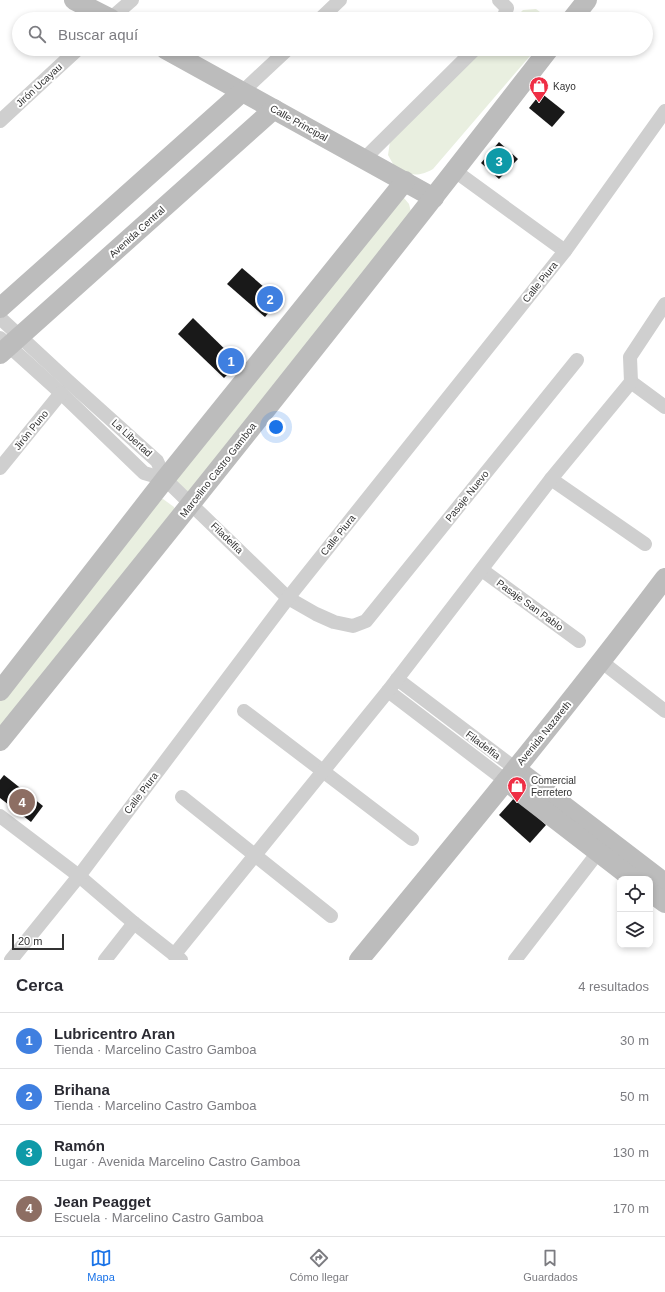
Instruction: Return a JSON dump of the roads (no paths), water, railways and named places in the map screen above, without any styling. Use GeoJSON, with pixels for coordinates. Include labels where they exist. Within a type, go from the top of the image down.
{"type":"FeatureCollection","features":[{"type":"Feature","properties":{"kind":"main road"},"geometry":{"type":"LineString","coordinates":[[74,0],[97,12]]}},
{"type":"Feature","properties":{"kind":"main road"},"geometry":{"type":"LineString","coordinates":[[578,12],[587,0]]}},
{"type":"Feature","properties":{"kind":"main road","name":"Calle Principal"},"geometry":{"type":"LineString","coordinates":[[178,56],[434,198]]}},
{"type":"Feature","properties":{"kind":"main road","name":"Marcelino Castro Gamboa"},"geometry":{"type":"LineString","coordinates":[[0,741],[191,504],[434,198],[544,56]]}},
{"type":"Feature","properties":{"kind":"main road"},"geometry":{"type":"LineString","coordinates":[[0,308],[242,92]]}},
{"type":"Feature","properties":{"kind":"main road","name":"Avenida Central"},"geometry":{"type":"LineString","coordinates":[[7,344],[274,109]]}},
{"type":"Feature","properties":{"kind":"main road"},"geometry":{"type":"LineString","coordinates":[[0,691],[165,479],[405,181]]}},
{"type":"Feature","properties":{"kind":"main road","name":"Avenida Nazareth"},"geometry":{"type":"LineString","coordinates":[[359,960],[602,662],[665,578]]}},
{"type":"Feature","properties":{"kind":"main road","name":"Filadelfia"},"geometry":{"type":"LineString","coordinates":[[511,775],[604,846],[665,883]]}},
{"type":"Feature","properties":{"kind":"main road","name":"Filadelfia"},"geometry":{"type":"LineString","coordinates":[[604,846],[630,876]]}},
{"type":"Feature","properties":{"kind":"main road"},"geometry":{"type":"LineString","coordinates":[[653,894],[665,903]]}},
{"type":"Feature","properties":{"kind":"street"},"geometry":{"type":"LineString","coordinates":[[119,12],[132,0]]}},
{"type":"Feature","properties":{"kind":"street"},"geometry":{"type":"LineString","coordinates":[[327,12],[340,0]]}},
{"type":"Feature","properties":{"kind":"street","name":"Jirón Ucayau"},"geometry":{"type":"LineString","coordinates":[[0,121],[70,56]]}},
{"type":"Feature","properties":{"kind":"street"},"geometry":{"type":"LineString","coordinates":[[242,92],[281,56]]}},
{"type":"Feature","properties":{"kind":"street"},"geometry":{"type":"LineString","coordinates":[[364,158],[468,56]]}},
{"type":"Feature","properties":{"kind":"street","name":"Calle Piura"},"geometry":{"type":"LineString","coordinates":[[10,960],[78,876],[288,598],[565,251],[665,111]]}},
{"type":"Feature","properties":{"kind":"street"},"geometry":{"type":"LineString","coordinates":[[455,171],[565,251]]}},
{"type":"Feature","properties":{"kind":"street"},"geometry":{"type":"LineString","coordinates":[[0,816],[78,876],[178,958],[255,856],[388,691],[551,479],[631,382],[630,357],[665,304]]}},
{"type":"Feature","properties":{"kind":"street","name":"La Libertad"},"geometry":{"type":"LineString","coordinates":[[0,318],[7,344],[61,393],[144,473],[165,479]]}},
{"type":"Feature","properties":{"kind":"street","name":"La Libertad"},"geometry":{"type":"LineString","coordinates":[[7,344],[157,460],[165,479]]}},
{"type":"Feature","properties":{"kind":"street","name":"Pasaje Nuevo"},"geometry":{"type":"LineString","coordinates":[[353,626],[366,621],[577,360]]}},
{"type":"Feature","properties":{"kind":"street"},"geometry":{"type":"LineString","coordinates":[[631,382],[665,407]]}},
{"type":"Feature","properties":{"kind":"street","name":"Jirón Puno"},"geometry":{"type":"LineString","coordinates":[[0,468],[61,393]]}},
{"type":"Feature","properties":{"kind":"street","name":"Filadelfia"},"geometry":{"type":"LineString","coordinates":[[165,479],[288,598],[334,622],[353,626]]}},
{"type":"Feature","properties":{"kind":"street"},"geometry":{"type":"LineString","coordinates":[[551,479],[645,544]]}},
{"type":"Feature","properties":{"kind":"street","name":"Pasaje San Pablo"},"geometry":{"type":"LineString","coordinates":[[482,570],[579,641]]}},
{"type":"Feature","properties":{"kind":"street"},"geometry":{"type":"LineString","coordinates":[[602,662],[665,711]]}},
{"type":"Feature","properties":{"kind":"street","name":"Filadelfia"},"geometry":{"type":"LineString","coordinates":[[397,679],[511,775]]}},
{"type":"Feature","properties":{"kind":"street","name":"Filadelfia"},"geometry":{"type":"LineString","coordinates":[[388,691],[511,775]]}},
{"type":"Feature","properties":{"kind":"street"},"geometry":{"type":"LineString","coordinates":[[244,711],[412,839]]}},
{"type":"Feature","properties":{"kind":"street"},"geometry":{"type":"LineString","coordinates":[[182,798],[331,916]]}},
{"type":"Feature","properties":{"kind":"street"},"geometry":{"type":"LineString","coordinates":[[515,960],[604,846]]}},
{"type":"Feature","properties":{"kind":"street"},"geometry":{"type":"LineString","coordinates":[[105,960],[134,923]]}},
{"type":"Feature","properties":{"kind":"place","name":"Kayo"},"geometry":{"type":"Point","coordinates":[539,103]}},
{"type":"Feature","properties":{"kind":"place","name":"Ramón"},"geometry":{"type":"Point","coordinates":[499,161]}},
{"type":"Feature","properties":{"kind":"place","name":"Brihana"},"geometry":{"type":"Point","coordinates":[270,299]}},
{"type":"Feature","properties":{"kind":"place","name":"Lubricentro Aran"},"geometry":{"type":"Point","coordinates":[231,361]}},
{"type":"Feature","properties":{"kind":"place","name":"Jean Peagget"},"geometry":{"type":"Point","coordinates":[22,802]}},
{"type":"Feature","properties":{"kind":"place","name":"Comercial Ferretero"},"geometry":{"type":"Point","coordinates":[517,803]}}]}
